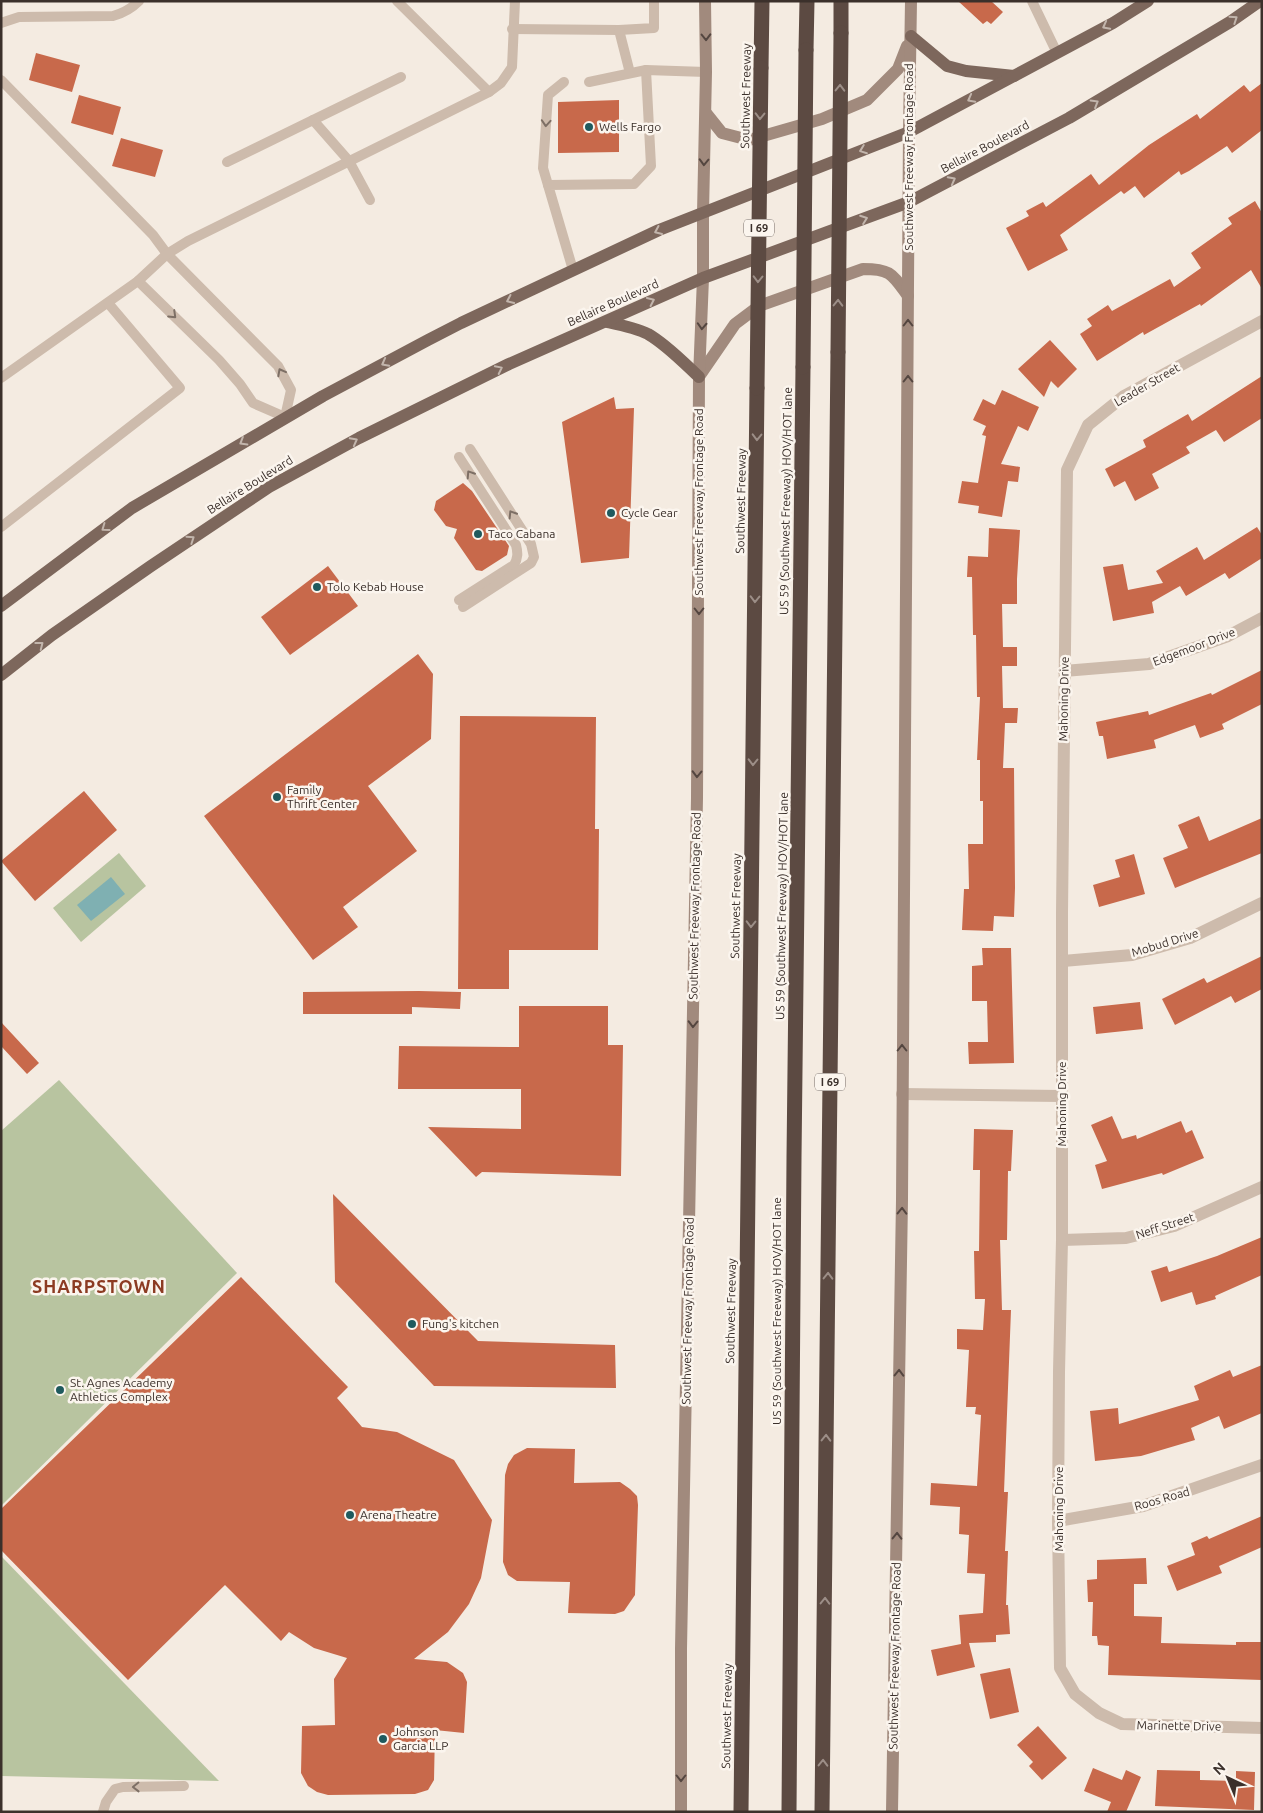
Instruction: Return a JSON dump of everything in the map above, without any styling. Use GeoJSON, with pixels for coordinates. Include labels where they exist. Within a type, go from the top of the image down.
{"type":"FeatureCollection","features":[{"type":"Feature","properties":{"kind":"highway","name":"Southwest Freeway"},"geometry":{"type":"LineString","coordinates":[[741,1812],[762,1]]}},
{"type":"Feature","properties":{"kind":"highway","name":"US 59 (Southwest Freeway) HOV/HOT lane"},"geometry":{"type":"LineString","coordinates":[[789,1812],[794,1158],[807,1]]}},
{"type":"Feature","properties":{"kind":"highway","name":"I 69"},"geometry":{"type":"LineString","coordinates":[[822,1812],[841,1]]}},
{"type":"Feature","properties":{"kind":"main road","name":"Southwest Freeway Frontage Road"},"geometry":{"type":"LineString","coordinates":[[681,1812],[681,1640],[697,798],[699,377],[706,113],[705,1]]}},
{"type":"Feature","properties":{"kind":"main road","name":"Southwest Freeway Frontage Road"},"geometry":{"type":"LineString","coordinates":[[892,1812],[902,1200],[908,132],[911,1]]}},
{"type":"Feature","properties":{"kind":"main road"},"geometry":{"type":"LineString","coordinates":[[1,606],[132,508],[285,417],[461,323],[659,230],[908,132],[1057,52],[1134,5],[1148,1]]}},
{"type":"Feature","properties":{"kind":"main road","name":"Bellaire Boulevard"},"geometry":{"type":"LineString","coordinates":[[1,675],[52,635],[150,566],[269,487],[359,438],[508,364],[607,322],[703,278],[909,202],[1069,118],[1230,22],[1260,1]]}},
{"type":"Feature","properties":{"kind":"main road"},"geometry":{"type":"LineString","coordinates":[[706,113],[722,133],[749,140],[822,118],[867,100],[898,69],[910,36],[947,66],[966,71],[1014,76]]}},
{"type":"Feature","properties":{"kind":"main road"},"geometry":{"type":"LineString","coordinates":[[607,322],[633,328],[648,334],[674,353],[699,377],[735,324],[759,306],[863,269],[881,269],[893,275],[908,296]]}},
{"type":"Feature","properties":{"kind":"street","name":"Leader Street"},"geometry":{"type":"LineString","coordinates":[[1067,480],[1067,470],[1088,425],[1124,396],[1262,321]]}},
{"type":"Feature","properties":{"kind":"street","name":"Mahoning Drive"},"geometry":{"type":"LineString","coordinates":[[1067,480],[1062,961],[1062,1240],[1058,1521],[1060,1668],[1074,1694],[1099,1713]]}},
{"type":"Feature","properties":{"kind":"street","name":"Edgemoor Drive"},"geometry":{"type":"LineString","coordinates":[[1064,671],[1149,664],[1228,636],[1262,618]]}},
{"type":"Feature","properties":{"kind":"street","name":"Mobud Drive"},"geometry":{"type":"LineString","coordinates":[[1062,961],[1132,955],[1190,938],[1262,903]]}},
{"type":"Feature","properties":{"kind":"street"},"geometry":{"type":"LineString","coordinates":[[902,1094],[1062,1096]]}},
{"type":"Feature","properties":{"kind":"street","name":"Neff Street"},"geometry":{"type":"LineString","coordinates":[[1062,1240],[1126,1238],[1145,1234],[1174,1226],[1262,1187]]}},
{"type":"Feature","properties":{"kind":"street","name":"Roos Road"},"geometry":{"type":"LineString","coordinates":[[1058,1521],[1143,1506],[1262,1465]]}},
{"type":"Feature","properties":{"kind":"street","name":"Marinette Drive"},"geometry":{"type":"LineString","coordinates":[[1099,1713],[1122,1724],[1262,1728]]}},
{"type":"Feature","properties":{"kind":"lane"},"geometry":{"type":"LineString","coordinates":[[1,23],[19,17],[113,16],[131,9],[139,1]]}},
{"type":"Feature","properties":{"kind":"lane"},"geometry":{"type":"LineString","coordinates":[[397,1],[489,92]]}},
{"type":"Feature","properties":{"kind":"lane"},"geometry":{"type":"LineString","coordinates":[[1,378],[138,281],[167,254],[188,241],[489,92],[501,83],[512,67],[512,29],[515,1]]}},
{"type":"Feature","properties":{"kind":"lane"},"geometry":{"type":"LineString","coordinates":[[512,29],[619,30],[654,28],[654,1]]}},
{"type":"Feature","properties":{"kind":"lane"},"geometry":{"type":"LineString","coordinates":[[1032,1],[1057,52]]}},
{"type":"Feature","properties":{"kind":"lane"},"geometry":{"type":"LineString","coordinates":[[619,30],[630,73]]}},
{"type":"Feature","properties":{"kind":"lane"},"geometry":{"type":"LineString","coordinates":[[589,82],[646,70],[706,72]]}},
{"type":"Feature","properties":{"kind":"lane"},"geometry":{"type":"LineString","coordinates":[[548,186],[634,184],[651,166],[646,70]]}},
{"type":"Feature","properties":{"kind":"lane"},"geometry":{"type":"LineString","coordinates":[[227,162],[401,77]]}},
{"type":"Feature","properties":{"kind":"lane"},"geometry":{"type":"LineString","coordinates":[[1,80],[153,235],[167,254],[278,366],[291,390],[285,417],[253,402],[219,360],[138,281]]}},
{"type":"Feature","properties":{"kind":"lane"},"geometry":{"type":"LineString","coordinates":[[564,82],[548,95],[543,168],[573,270]]}},
{"type":"Feature","properties":{"kind":"lane"},"geometry":{"type":"LineString","coordinates":[[313,120],[349,161],[370,200]]}},
{"type":"Feature","properties":{"kind":"lane"},"geometry":{"type":"LineString","coordinates":[[1,527],[180,388],[108,302]]}},
{"type":"Feature","properties":{"kind":"lane"},"geometry":{"type":"LineString","coordinates":[[459,457],[518,551],[514,565],[461,604],[531,563],[534,557],[531,544],[470,449]]}},
{"type":"Feature","properties":{"kind":"lane"},"geometry":{"type":"LineString","coordinates":[[103,1812],[106,1802],[115,1789],[123,1787],[184,1786]]}},
{"type":"Feature","properties":{"kind":"green space"},"geometry":{"type":"Polygon","coordinates":[[[119,853],[146,886],[81,942],[53,908],[119,853]]]}},
{"type":"Feature","properties":{"kind":"green space","name":"St. Agnes Academy Athletics Complex"},"geometry":{"type":"Polygon","coordinates":[[[59,1080],[237,1273],[1,1506],[1,1131],[59,1080]]]}},
{"type":"Feature","properties":{"kind":"green space"},"geometry":{"type":"Polygon","coordinates":[[[1,1556],[219,1781],[1,1776],[1,1556]]]}},
{"type":"Feature","properties":{"kind":"water"},"geometry":{"type":"Polygon","coordinates":[[[111,877],[125,894],[91,921],[77,905],[111,877]]]}},
{"type":"Feature","properties":{"kind":"building"},"geometry":{"type":"Polygon","coordinates":[[[958,1],[991,1],[1003,12],[991,24],[987,21],[983,24],[958,1]]]}},
{"type":"Feature","properties":{"kind":"building"},"geometry":{"type":"Polygon","coordinates":[[[36,53],[80,65],[72,92],[29,80],[36,53]]]}},
{"type":"Feature","properties":{"kind":"building"},"geometry":{"type":"Polygon","coordinates":[[[1262,83],[1262,130],[1232,153],[1227,146],[1189,171],[1181,175],[1179,171],[1144,198],[1135,186],[1124,194],[1121,191],[1060,235],[1068,250],[1028,271],[1006,228],[1029,216],[1026,211],[1043,202],[1046,207],[1091,174],[1099,185],[1149,145],[1197,114],[1200,119],[1244,85],[1250,92],[1262,83]]]}},
{"type":"Feature","properties":{"kind":"building"},"geometry":{"type":"Polygon","coordinates":[[[79,95],[121,107],[113,135],[71,123],[79,95]]]}},
{"type":"Feature","properties":{"kind":"building","name":"Wells Fargo"},"geometry":{"type":"Polygon","coordinates":[[[619,100],[619,152],[558,153],[558,102],[619,100]]]}},
{"type":"Feature","properties":{"kind":"building"},"geometry":{"type":"Polygon","coordinates":[[[121,138],[163,150],[155,177],[112,166],[121,138]]]}},
{"type":"Feature","properties":{"kind":"building"},"geometry":{"type":"Polygon","coordinates":[[[1255,201],[1262,213],[1262,289],[1251,270],[1201,306],[1200,304],[1144,335],[1143,332],[1097,361],[1080,334],[1092,326],[1087,319],[1108,305],[1112,311],[1170,279],[1174,287],[1201,268],[1191,253],[1232,224],[1228,218],[1255,201]]]}},
{"type":"Feature","properties":{"kind":"building"},"geometry":{"type":"Polygon","coordinates":[[[1050,340],[1077,369],[1058,388],[1051,381],[1044,397],[1018,369],[1050,340]]]}},
{"type":"Feature","properties":{"kind":"building"},"geometry":{"type":"Polygon","coordinates":[[[1262,376],[1262,418],[1224,442],[1216,430],[1186,447],[1190,453],[1152,474],[1159,488],[1135,501],[1125,481],[1114,487],[1105,469],[1146,447],[1143,440],[1188,414],[1192,421],[1262,376]]]}},
{"type":"Feature","properties":{"kind":"building"},"geometry":{"type":"Polygon","coordinates":[[[1002,390],[1039,407],[1028,431],[1018,426],[1001,464],[1020,467],[1018,482],[1008,481],[1002,517],[978,513],[979,506],[958,503],[962,481],[978,483],[986,436],[982,435],[986,426],[973,420],[983,399],[995,405],[1002,390]]]}},
{"type":"Feature","properties":{"kind":"building"},"geometry":{"type":"Polygon","coordinates":[[[614,397],[616,409],[634,408],[629,558],[581,563],[562,422],[614,397]]]}},
{"type":"Feature","properties":{"kind":"building","name":"Taco Cabana"},"geometry":{"type":"Polygon","coordinates":[[[463,483],[472,491],[509,546],[507,555],[482,571],[476,570],[454,538],[457,529],[446,526],[434,510],[436,501],[463,483]]]}},
{"type":"Feature","properties":{"kind":"building"},"geometry":{"type":"Polygon","coordinates":[[[1257,527],[1262,535],[1262,558],[1229,579],[1225,573],[1186,596],[1180,586],[1152,602],[1154,613],[1113,621],[1103,567],[1123,564],[1128,590],[1163,583],[1156,571],[1197,547],[1204,560],[1257,527]]]}},
{"type":"Feature","properties":{"kind":"building"},"geometry":{"type":"Polygon","coordinates":[[[989,528],[1020,530],[1017,604],[1002,604],[1003,647],[1017,647],[1017,666],[1002,666],[1003,708],[1018,708],[1017,723],[1005,723],[1003,768],[1014,768],[1014,917],[994,916],[993,931],[962,930],[964,889],[969,889],[968,844],[983,844],[983,801],[980,801],[980,760],[977,760],[980,697],[977,697],[976,635],[973,635],[972,577],[967,577],[968,556],[988,557],[989,528]]]}},
{"type":"Feature","properties":{"kind":"building"},"geometry":{"type":"Polygon","coordinates":[[[328,566],[358,606],[290,655],[261,617],[328,566]]]}},
{"type":"Feature","properties":{"kind":"building"},"geometry":{"type":"Polygon","coordinates":[[[418,654],[433,674],[431,739],[368,786],[417,851],[343,907],[358,927],[313,960],[204,816],[418,654]]]}},
{"type":"Feature","properties":{"kind":"building"},"geometry":{"type":"Polygon","coordinates":[[[1262,670],[1262,704],[1222,724],[1224,729],[1200,738],[1195,725],[1154,740],[1156,748],[1107,759],[1103,736],[1099,736],[1096,722],[1148,711],[1149,715],[1211,693],[1212,695],[1262,670]]]}},
{"type":"Feature","properties":{"kind":"building"},"geometry":{"type":"Polygon","coordinates":[[[460,716],[596,717],[595,829],[599,829],[598,950],[509,950],[509,989],[458,989],[460,716]]]}},
{"type":"Feature","properties":{"kind":"building"},"geometry":{"type":"Polygon","coordinates":[[[84,791],[117,830],[35,901],[1,861],[84,791]]]}},
{"type":"Feature","properties":{"kind":"building"},"geometry":{"type":"Polygon","coordinates":[[[1199,816],[1209,841],[1262,818],[1262,853],[1175,888],[1163,858],[1188,848],[1178,825],[1199,816]]]}},
{"type":"Feature","properties":{"kind":"building"},"geometry":{"type":"Polygon","coordinates":[[[1134,854],[1145,894],[1099,907],[1093,885],[1120,877],[1115,860],[1134,854]]]}},
{"type":"Feature","properties":{"kind":"building"},"geometry":{"type":"Polygon","coordinates":[[[982,948],[1011,948],[1014,1063],[969,1064],[968,1042],[988,1042],[987,1001],[972,1001],[972,966],[983,965],[982,948]]]}},
{"type":"Feature","properties":{"kind":"building"},"geometry":{"type":"Polygon","coordinates":[[[1262,956],[1262,989],[1235,1003],[1231,996],[1175,1025],[1162,999],[1204,978],[1207,983],[1262,956]]]}},
{"type":"Feature","properties":{"kind":"building"},"geometry":{"type":"Polygon","coordinates":[[[303,992],[461,992],[460,1009],[412,1007],[412,1014],[303,1014],[303,992]]]}},
{"type":"Feature","properties":{"kind":"building"},"geometry":{"type":"Polygon","coordinates":[[[1140,1002],[1143,1029],[1096,1034],[1093,1007],[1140,1002]]]}},
{"type":"Feature","properties":{"kind":"building"},"geometry":{"type":"Polygon","coordinates":[[[519,1006],[608,1006],[608,1045],[623,1045],[621,1176],[482,1172],[476,1177],[428,1127],[521,1129],[521,1089],[398,1089],[399,1046],[519,1047],[519,1006]]]}},
{"type":"Feature","properties":{"kind":"building"},"geometry":{"type":"Polygon","coordinates":[[[1,1022],[39,1063],[27,1074],[1,1046],[1,1022]]]}},
{"type":"Feature","properties":{"kind":"building"},"geometry":{"type":"Polygon","coordinates":[[[1112,1116],[1122,1139],[1136,1135],[1137,1139],[1181,1121],[1186,1133],[1192,1130],[1204,1158],[1163,1175],[1162,1173],[1102,1189],[1095,1165],[1107,1161],[1091,1125],[1112,1116]]]}},
{"type":"Feature","properties":{"kind":"building"},"geometry":{"type":"Polygon","coordinates":[[[974,1129],[1013,1130],[1011,1171],[1008,1171],[1007,1240],[1000,1240],[1002,1310],[1011,1310],[1004,1492],[1008,1492],[1005,1551],[1008,1551],[1006,1605],[1008,1605],[1010,1634],[996,1635],[996,1642],[969,1643],[975,1667],[937,1676],[931,1650],[961,1644],[959,1615],[983,1613],[985,1574],[967,1573],[969,1535],[959,1534],[960,1507],[930,1505],[931,1483],[977,1486],[981,1415],[975,1414],[976,1407],[966,1407],[969,1350],[957,1349],[957,1329],[983,1330],[985,1299],[975,1299],[974,1251],[979,1251],[980,1170],[973,1170],[974,1129]]]}},
{"type":"Feature","properties":{"kind":"building"},"geometry":{"type":"Polygon","coordinates":[[[333,1194],[478,1341],[615,1345],[616,1388],[434,1386],[335,1282],[333,1194]]]}},
{"type":"Feature","properties":{"kind":"building"},"geometry":{"type":"Polygon","coordinates":[[[1262,1237],[1262,1275],[1215,1296],[1216,1299],[1196,1305],[1192,1292],[1161,1302],[1151,1271],[1167,1266],[1169,1272],[1217,1256],[1262,1237]]]}},
{"type":"Feature","properties":{"kind":"building"},"geometry":{"type":"Polygon","coordinates":[[[241,1277],[348,1387],[337,1398],[362,1427],[397,1432],[454,1460],[492,1520],[481,1578],[469,1604],[448,1632],[414,1659],[447,1662],[463,1673],[467,1682],[464,1733],[435,1730],[434,1780],[428,1790],[415,1794],[328,1795],[317,1792],[308,1786],[301,1773],[302,1726],[335,1725],[334,1679],[347,1658],[314,1648],[289,1632],[281,1641],[225,1585],[128,1680],[1,1550],[1,1509],[241,1277]]]}},
{"type":"Feature","properties":{"kind":"building"},"geometry":{"type":"Polygon","coordinates":[[[1262,1365],[1262,1413],[1224,1429],[1219,1416],[1191,1428],[1195,1440],[1141,1456],[1095,1461],[1090,1411],[1118,1408],[1119,1424],[1199,1400],[1194,1386],[1230,1370],[1233,1377],[1262,1365]]]}},
{"type":"Feature","properties":{"kind":"building"},"geometry":{"type":"Polygon","coordinates":[[[527,1448],[575,1449],[574,1483],[620,1482],[637,1496],[635,1595],[624,1611],[615,1614],[568,1613],[570,1582],[517,1581],[508,1575],[503,1562],[505,1475],[508,1464],[514,1455],[527,1448]]]}},
{"type":"Feature","properties":{"kind":"building"},"geometry":{"type":"Polygon","coordinates":[[[1262,1516],[1262,1547],[1219,1566],[1222,1573],[1177,1591],[1167,1566],[1195,1555],[1191,1543],[1207,1536],[1209,1539],[1262,1516]]]}},
{"type":"Feature","properties":{"kind":"building"},"geometry":{"type":"Polygon","coordinates":[[[1146,1558],[1147,1584],[1134,1584],[1134,1616],[1162,1617],[1161,1643],[1236,1645],[1236,1642],[1262,1642],[1262,1680],[1108,1675],[1109,1646],[1098,1645],[1097,1636],[1092,1636],[1093,1602],[1088,1602],[1087,1580],[1097,1579],[1097,1560],[1146,1558]]]}},
{"type":"Feature","properties":{"kind":"building"},"geometry":{"type":"Polygon","coordinates":[[[1010,1668],[1019,1712],[990,1719],[980,1674],[1010,1668]]]}},
{"type":"Feature","properties":{"kind":"building"},"geometry":{"type":"Polygon","coordinates":[[[1038,1726],[1067,1758],[1042,1780],[1029,1766],[1033,1762],[1017,1745],[1038,1726]]]}},
{"type":"Feature","properties":{"kind":"building"},"geometry":{"type":"Polygon","coordinates":[[[1093,1768],[1122,1780],[1126,1770],[1141,1777],[1126,1812],[1107,1812],[1111,1802],[1084,1791],[1093,1768]]]}},
{"type":"Feature","properties":{"kind":"building"},"geometry":{"type":"Polygon","coordinates":[[[1157,1770],[1200,1771],[1200,1780],[1236,1781],[1236,1771],[1255,1772],[1254,1810],[1155,1806],[1157,1770]]]}},
{"type":"Feature","properties":{"kind":"place","name":"Wells Fargo"},"geometry":{"type":"Point","coordinates":[589,127]}},
{"type":"Feature","properties":{"kind":"place","name":"Cycle Gear"},"geometry":{"type":"Point","coordinates":[611,513]}},
{"type":"Feature","properties":{"kind":"place","name":"Taco Cabana"},"geometry":{"type":"Point","coordinates":[478,534]}},
{"type":"Feature","properties":{"kind":"place","name":"Tolo Kebab House"},"geometry":{"type":"Point","coordinates":[317,587]}},
{"type":"Feature","properties":{"kind":"place","name":"Family Thrift Center"},"geometry":{"type":"Point","coordinates":[277,797]}},
{"type":"Feature","properties":{"kind":"place","name":"Fung's kitchen"},"geometry":{"type":"Point","coordinates":[412,1324]}},
{"type":"Feature","properties":{"kind":"place","name":"St. Agnes Academy Athletics Complex"},"geometry":{"type":"Point","coordinates":[60,1390]}},
{"type":"Feature","properties":{"kind":"place","name":"Arena Theatre"},"geometry":{"type":"Point","coordinates":[350,1515]}},
{"type":"Feature","properties":{"kind":"place","name":"Johnson Garcia LLP"},"geometry":{"type":"Point","coordinates":[383,1739]}},
{"type":"Feature","properties":{"kind":"district","name":"SHARPSTOWN"},"geometry":{"type":"Point","coordinates":[99,1287]}}]}
